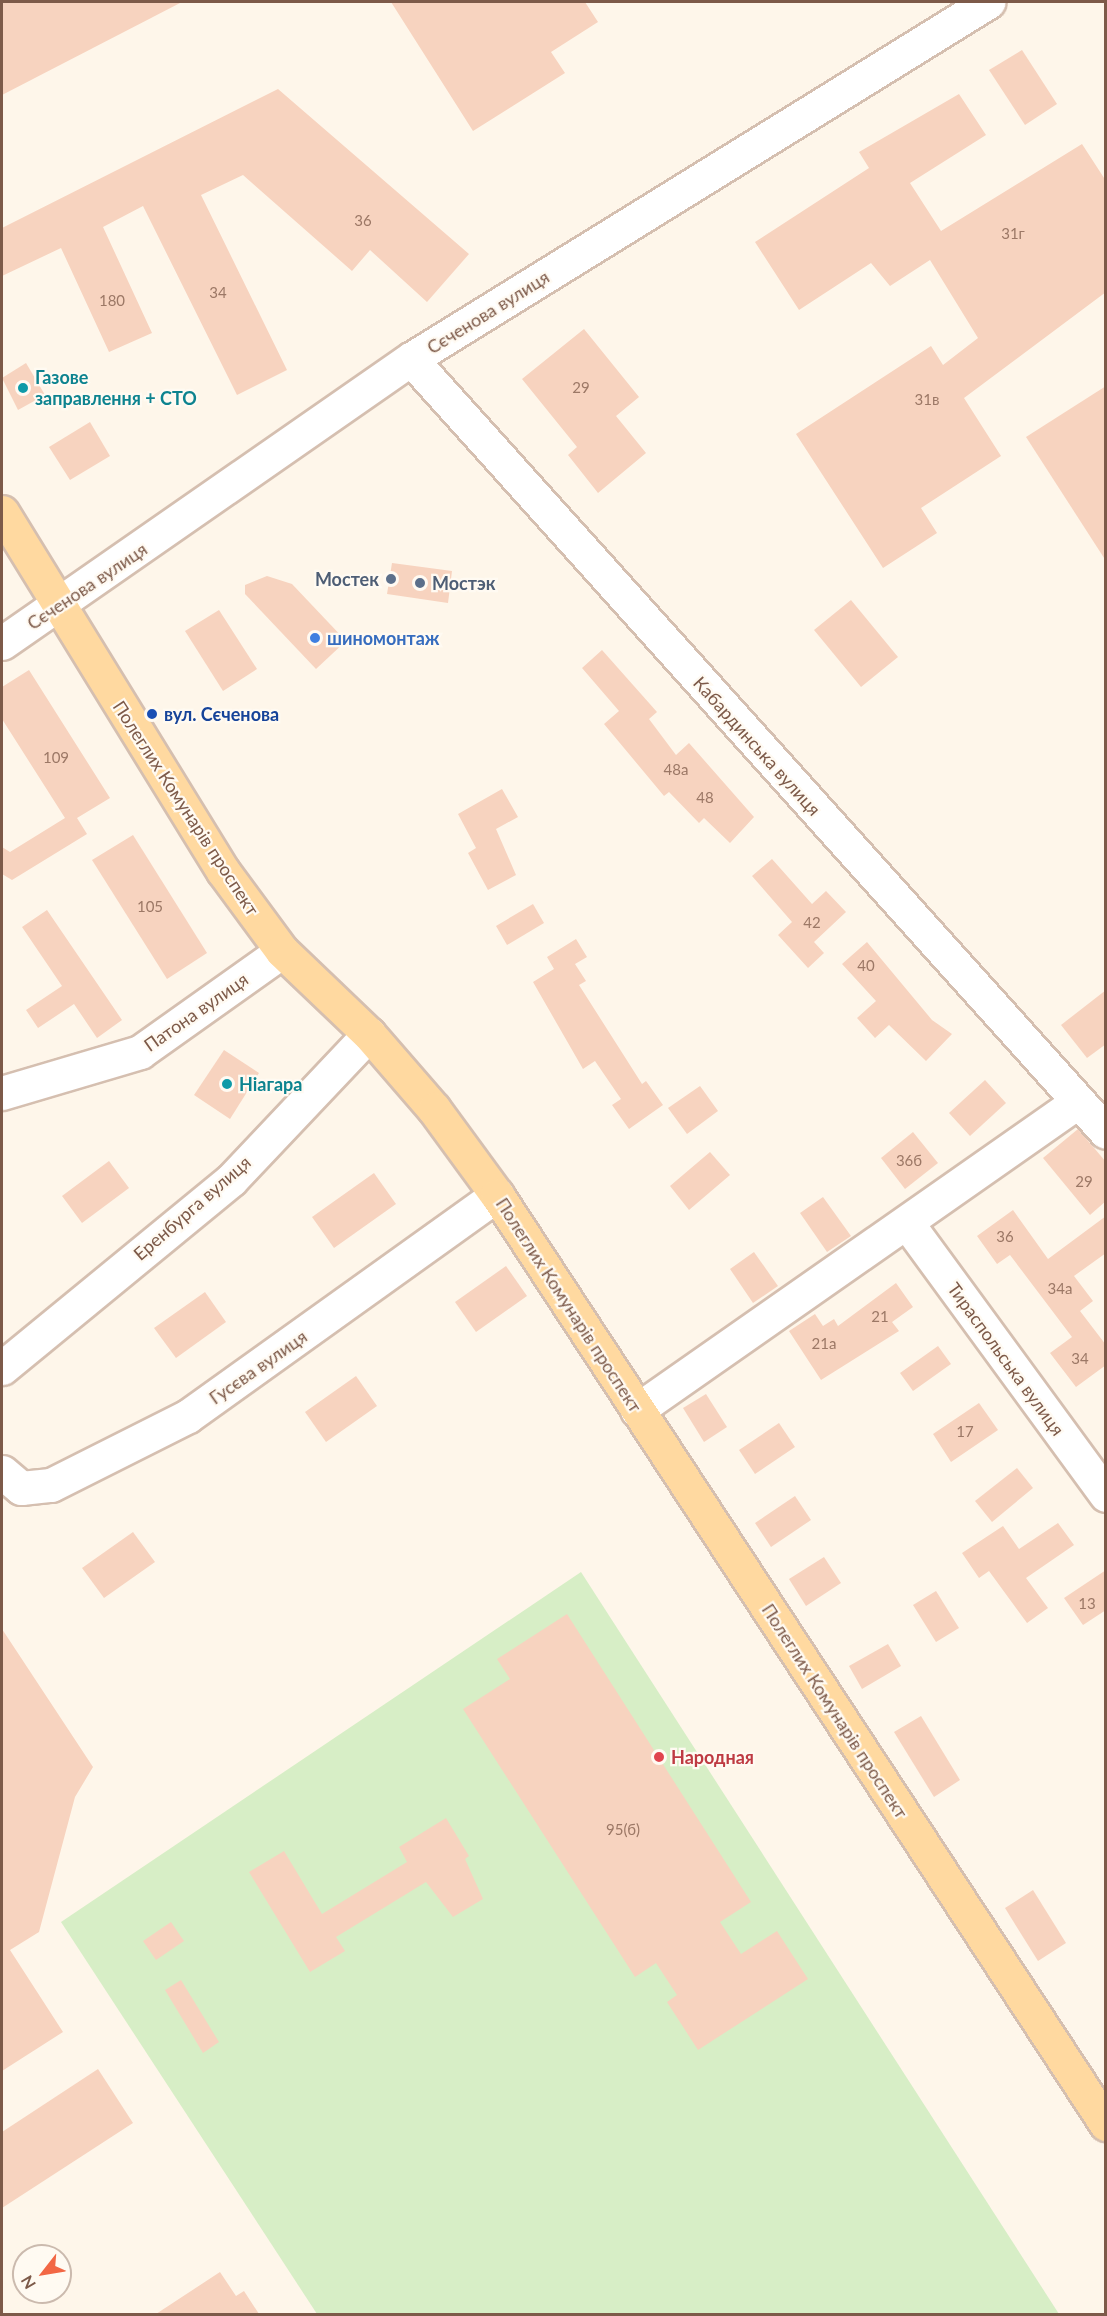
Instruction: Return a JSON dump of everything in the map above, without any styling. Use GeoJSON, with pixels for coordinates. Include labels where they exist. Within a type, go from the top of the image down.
{"type":"FeatureCollection","features":[{"type":"Feature","properties":{"kind":"main road","name":"Полеглих Комунарів проспект"},"geometry":{"type":"LineString","coordinates":[[2,512],[58,607],[223,871],[282,951],[369,1034],[497,1195],[1106,2124]]}},
{"type":"Feature","properties":{"kind":"street","name":"Сєченова вулиця"},"geometry":{"type":"LineString","coordinates":[[2,643],[58,607],[411,360],[988,2]]}},
{"type":"Feature","properties":{"kind":"street","name":"Кабардинська вулиця"},"geometry":{"type":"LineString","coordinates":[[411,360],[1076,1102],[1106,1132]]}},
{"type":"Feature","properties":{"kind":"street","name":"Патона вулиця"},"geometry":{"type":"LineString","coordinates":[[2,1093],[140,1052],[282,951]]}},
{"type":"Feature","properties":{"kind":"street","name":"Еренбурга вулиця"},"geometry":{"type":"LineString","coordinates":[[2,1368],[231,1180],[369,1034]]}},
{"type":"Feature","properties":{"kind":"street"},"geometry":{"type":"LineString","coordinates":[[637,1410],[1076,1102]]}},
{"type":"Feature","properties":{"kind":"street","name":"Гусєва вулиця"},"geometry":{"type":"LineString","coordinates":[[2,1472],[21,1488],[51,1485],[188,1416],[497,1195]]}},
{"type":"Feature","properties":{"kind":"street","name":"Тираспольська вулиця"},"geometry":{"type":"LineString","coordinates":[[907,1222],[1106,1495]]}},
{"type":"Feature","properties":{"kind":"green space"},"geometry":{"type":"Polygon","coordinates":[[[581,1572],[1059,2314],[317,2314],[61,1922],[581,1572]]]}},
{"type":"Feature","properties":{"kind":"building"},"geometry":{"type":"Polygon","coordinates":[[[2,2],[182,2],[2,95],[2,2]]]}},
{"type":"Feature","properties":{"kind":"building"},"geometry":{"type":"Polygon","coordinates":[[[391,2],[585,2],[598,22],[551,52],[565,73],[473,131],[391,2]]]}},
{"type":"Feature","properties":{"kind":"building"},"geometry":{"type":"Polygon","coordinates":[[[1022,50],[1057,104],[1025,125],[989,70],[1022,50]]]}},
{"type":"Feature","properties":{"kind":"building"},"geometry":{"type":"Polygon","coordinates":[[[278,89],[469,254],[427,302],[370,250],[352,271],[243,175],[201,195],[287,370],[237,395],[143,206],[103,227],[152,333],[109,352],[61,248],[2,276],[2,228],[278,89]]]}},
{"type":"Feature","properties":{"kind":"building"},"geometry":{"type":"Polygon","coordinates":[[[959,94],[986,135],[910,183],[941,231],[1082,144],[1106,181],[1106,292],[964,398],[1001,456],[921,508],[937,533],[883,568],[796,434],[931,346],[943,365],[978,338],[930,260],[890,286],[871,263],[799,310],[755,242],[869,168],[859,152],[959,94]]]}},
{"type":"Feature","properties":{"kind":"building"},"geometry":{"type":"Polygon","coordinates":[[[584,329],[639,397],[616,416],[646,453],[598,493],[568,455],[577,447],[522,379],[584,329]]]}},
{"type":"Feature","properties":{"kind":"building","name":"Газове заправлення + СТО"},"geometry":{"type":"Polygon","coordinates":[[[26,363],[45,395],[18,410],[2,378],[26,363]]]}},
{"type":"Feature","properties":{"kind":"building"},"geometry":{"type":"Polygon","coordinates":[[[1106,386],[1106,561],[1026,437],[1106,386]]]}},
{"type":"Feature","properties":{"kind":"building"},"geometry":{"type":"Polygon","coordinates":[[[90,422],[110,456],[70,480],[49,447],[90,422]]]}},
{"type":"Feature","properties":{"kind":"building","name":"Мостэк"},"geometry":{"type":"Polygon","coordinates":[[[392,563],[452,571],[448,603],[387,594],[392,563]]]}},
{"type":"Feature","properties":{"kind":"building"},"geometry":{"type":"Polygon","coordinates":[[[267,576],[292,584],[346,641],[316,669],[245,594],[245,585],[267,576]]]}},
{"type":"Feature","properties":{"kind":"building"},"geometry":{"type":"Polygon","coordinates":[[[851,600],[898,657],[861,687],[814,630],[851,600]]]}},
{"type":"Feature","properties":{"kind":"building"},"geometry":{"type":"Polygon","coordinates":[[[219,610],[257,669],[223,691],[185,631],[219,610]]]}},
{"type":"Feature","properties":{"kind":"building"},"geometry":{"type":"Polygon","coordinates":[[[602,650],[657,712],[649,719],[676,755],[689,743],[754,817],[730,843],[704,818],[699,823],[669,792],[664,796],[604,724],[619,711],[582,668],[602,650]]]}},
{"type":"Feature","properties":{"kind":"building"},"geometry":{"type":"Polygon","coordinates":[[[29,670],[110,798],[77,818],[87,834],[12,880],[2,874],[2,847],[10,852],[65,818],[2,719],[2,687],[29,670]]]}},
{"type":"Feature","properties":{"kind":"building"},"geometry":{"type":"Polygon","coordinates":[[[502,789],[518,817],[496,829],[516,875],[488,890],[468,853],[476,848],[458,814],[502,789]]]}},
{"type":"Feature","properties":{"kind":"building"},"geometry":{"type":"Polygon","coordinates":[[[133,835],[207,953],[167,979],[92,860],[133,835]]]}},
{"type":"Feature","properties":{"kind":"building"},"geometry":{"type":"Polygon","coordinates":[[[772,859],[812,904],[826,891],[846,912],[814,942],[824,953],[808,968],[778,935],[792,922],[752,876],[772,859]]]}},
{"type":"Feature","properties":{"kind":"building"},"geometry":{"type":"Polygon","coordinates":[[[533,904],[544,923],[507,945],[496,926],[533,904]]]}},
{"type":"Feature","properties":{"kind":"building"},"geometry":{"type":"Polygon","coordinates":[[[47,910],[122,1020],[97,1038],[74,1004],[38,1028],[26,1010],[62,986],[22,927],[47,910]]]}},
{"type":"Feature","properties":{"kind":"building"},"geometry":{"type":"Polygon","coordinates":[[[576,939],[587,957],[575,964],[586,981],[579,985],[642,1084],[646,1081],[663,1105],[629,1129],[612,1105],[621,1099],[595,1061],[583,1069],[533,982],[554,969],[547,957],[576,939]]]}},
{"type":"Feature","properties":{"kind":"building"},"geometry":{"type":"Polygon","coordinates":[[[867,942],[932,1020],[952,1034],[926,1061],[889,1025],[875,1038],[857,1018],[876,1001],[842,964],[867,942]]]}},
{"type":"Feature","properties":{"kind":"building"},"geometry":{"type":"Polygon","coordinates":[[[1106,990],[1106,1044],[1087,1058],[1061,1025],[1106,990]]]}},
{"type":"Feature","properties":{"kind":"building","name":"Ніагара"},"geometry":{"type":"Polygon","coordinates":[[[224,1050],[259,1073],[230,1119],[194,1095],[224,1050]]]}},
{"type":"Feature","properties":{"kind":"building"},"geometry":{"type":"Polygon","coordinates":[[[985,1080],[1006,1103],[970,1136],[949,1113],[985,1080]]]}},
{"type":"Feature","properties":{"kind":"building"},"geometry":{"type":"Polygon","coordinates":[[[700,1086],[718,1111],[687,1134],[668,1108],[700,1086]]]}},
{"type":"Feature","properties":{"kind":"building"},"geometry":{"type":"Polygon","coordinates":[[[1078,1129],[1106,1162],[1106,1201],[1090,1215],[1043,1158],[1078,1129]]]}},
{"type":"Feature","properties":{"kind":"building"},"geometry":{"type":"Polygon","coordinates":[[[913,1132],[938,1163],[905,1189],[881,1158],[913,1132]]]}},
{"type":"Feature","properties":{"kind":"building"},"geometry":{"type":"Polygon","coordinates":[[[710,1152],[730,1175],[689,1210],[670,1186],[710,1152]]]}},
{"type":"Feature","properties":{"kind":"building"},"geometry":{"type":"Polygon","coordinates":[[[109,1161],[129,1188],[82,1223],[62,1196],[109,1161]]]}},
{"type":"Feature","properties":{"kind":"building"},"geometry":{"type":"Polygon","coordinates":[[[374,1173],[396,1204],[334,1248],[312,1217],[374,1173]]]}},
{"type":"Feature","properties":{"kind":"building"},"geometry":{"type":"Polygon","coordinates":[[[823,1197],[851,1236],[827,1252],[800,1213],[823,1197]]]}},
{"type":"Feature","properties":{"kind":"building"},"geometry":{"type":"Polygon","coordinates":[[[1013,1210],[1048,1259],[1106,1216],[1106,1253],[1074,1276],[1093,1301],[1080,1311],[1106,1345],[1106,1365],[1076,1387],[1050,1353],[1072,1337],[1010,1255],[997,1264],[977,1236],[1013,1210]]]}},
{"type":"Feature","properties":{"kind":"building"},"geometry":{"type":"Polygon","coordinates":[[[754,1252],[778,1286],[753,1303],[730,1269],[754,1252]]]}},
{"type":"Feature","properties":{"kind":"building"},"geometry":{"type":"Polygon","coordinates":[[[506,1266],[527,1296],[476,1332],[455,1302],[506,1266]]]}},
{"type":"Feature","properties":{"kind":"building"},"geometry":{"type":"Polygon","coordinates":[[[896,1283],[913,1307],[892,1322],[899,1331],[821,1380],[789,1331],[815,1314],[823,1326],[834,1319],[838,1326],[896,1283]]]}},
{"type":"Feature","properties":{"kind":"building"},"geometry":{"type":"Polygon","coordinates":[[[205,1292],[226,1322],[176,1358],[154,1328],[205,1292]]]}},
{"type":"Feature","properties":{"kind":"building"},"geometry":{"type":"Polygon","coordinates":[[[938,1346],[951,1364],[913,1391],[900,1373],[938,1346]]]}},
{"type":"Feature","properties":{"kind":"building"},"geometry":{"type":"Polygon","coordinates":[[[356,1376],[377,1406],[326,1442],[305,1412],[356,1376]]]}},
{"type":"Feature","properties":{"kind":"building"},"geometry":{"type":"Polygon","coordinates":[[[706,1394],[727,1427],[704,1442],[683,1408],[706,1394]]]}},
{"type":"Feature","properties":{"kind":"building"},"geometry":{"type":"Polygon","coordinates":[[[979,1403],[998,1430],[951,1462],[933,1434],[979,1403]]]}},
{"type":"Feature","properties":{"kind":"building"},"geometry":{"type":"Polygon","coordinates":[[[779,1423],[795,1447],[755,1474],[739,1450],[779,1423]]]}},
{"type":"Feature","properties":{"kind":"building"},"geometry":{"type":"Polygon","coordinates":[[[1017,1468],[1033,1488],[992,1522],[975,1501],[1017,1468]]]}},
{"type":"Feature","properties":{"kind":"building"},"geometry":{"type":"Polygon","coordinates":[[[795,1496],[811,1520],[771,1547],[755,1523],[795,1496]]]}},
{"type":"Feature","properties":{"kind":"building"},"geometry":{"type":"Polygon","coordinates":[[[1058,1523],[1074,1545],[1026,1578],[1048,1608],[1027,1623],[989,1571],[979,1578],[962,1553],[1003,1526],[1019,1549],[1058,1523]]]}},
{"type":"Feature","properties":{"kind":"building"},"geometry":{"type":"Polygon","coordinates":[[[133,1532],[155,1562],[104,1598],[82,1568],[133,1532]]]}},
{"type":"Feature","properties":{"kind":"building"},"geometry":{"type":"Polygon","coordinates":[[[824,1557],[841,1583],[806,1606],[789,1579],[824,1557]]]}},
{"type":"Feature","properties":{"kind":"building"},"geometry":{"type":"Polygon","coordinates":[[[1106,1570],[1106,1610],[1083,1625],[1064,1598],[1106,1570]]]}},
{"type":"Feature","properties":{"kind":"building"},"geometry":{"type":"Polygon","coordinates":[[[936,1591],[959,1628],[936,1642],[913,1605],[936,1591]]]}},
{"type":"Feature","properties":{"kind":"building"},"geometry":{"type":"Polygon","coordinates":[[[567,1614],[751,1902],[720,1922],[741,1954],[777,1931],[808,1979],[698,2050],[667,2002],[677,1995],[656,1963],[635,1977],[463,1709],[510,1679],[497,1659],[567,1614]]]}},
{"type":"Feature","properties":{"kind":"building"},"geometry":{"type":"Polygon","coordinates":[[[2,1629],[93,1767],[75,1797],[39,1932],[10,1950],[63,2032],[2,2071],[2,1629]]]}},
{"type":"Feature","properties":{"kind":"building"},"geometry":{"type":"Polygon","coordinates":[[[888,1644],[901,1666],[862,1689],[849,1666],[888,1644]]]}},
{"type":"Feature","properties":{"kind":"building"},"geometry":{"type":"Polygon","coordinates":[[[921,1716],[960,1780],[934,1797],[894,1732],[921,1716]]]}},
{"type":"Feature","properties":{"kind":"building"},"geometry":{"type":"Polygon","coordinates":[[[446,1818],[469,1856],[465,1859],[483,1899],[453,1917],[426,1882],[336,1937],[345,1951],[310,1972],[249,1872],[284,1851],[322,1914],[407,1862],[399,1847],[446,1818]]]}},
{"type":"Feature","properties":{"kind":"building"},"geometry":{"type":"Polygon","coordinates":[[[1033,1890],[1066,1943],[1038,1961],[1005,1908],[1033,1890]]]}},
{"type":"Feature","properties":{"kind":"building"},"geometry":{"type":"Polygon","coordinates":[[[171,1922],[184,1941],[156,1960],[143,1941],[171,1922]]]}},
{"type":"Feature","properties":{"kind":"building"},"geometry":{"type":"Polygon","coordinates":[[[181,1980],[219,2042],[203,2053],[165,1990],[181,1980]]]}},
{"type":"Feature","properties":{"kind":"building"},"geometry":{"type":"Polygon","coordinates":[[[98,2069],[133,2123],[2,2208],[2,2132],[98,2069]]]}},
{"type":"Feature","properties":{"kind":"building"},"geometry":{"type":"Polygon","coordinates":[[[220,2272],[236,2296],[244,2291],[259,2314],[156,2314],[220,2272]]]}},
{"type":"Feature","properties":{"kind":"place","name":"Газове заправлення + СТО"},"geometry":{"type":"Point","coordinates":[23,388]}},
{"type":"Feature","properties":{"kind":"place","name":"Мостек"},"geometry":{"type":"Point","coordinates":[391,579]}},
{"type":"Feature","properties":{"kind":"place","name":"Мостэк"},"geometry":{"type":"Point","coordinates":[420,583]}},
{"type":"Feature","properties":{"kind":"place","name":"шиномонтаж"},"geometry":{"type":"Point","coordinates":[315,638]}},
{"type":"Feature","properties":{"kind":"place","name":"вул. Сєченова"},"geometry":{"type":"Point","coordinates":[152,714]}},
{"type":"Feature","properties":{"kind":"place","name":"Ніагара"},"geometry":{"type":"Point","coordinates":[227,1084]}},
{"type":"Feature","properties":{"kind":"place","name":"Народная"},"geometry":{"type":"Point","coordinates":[659,1757]}}]}
